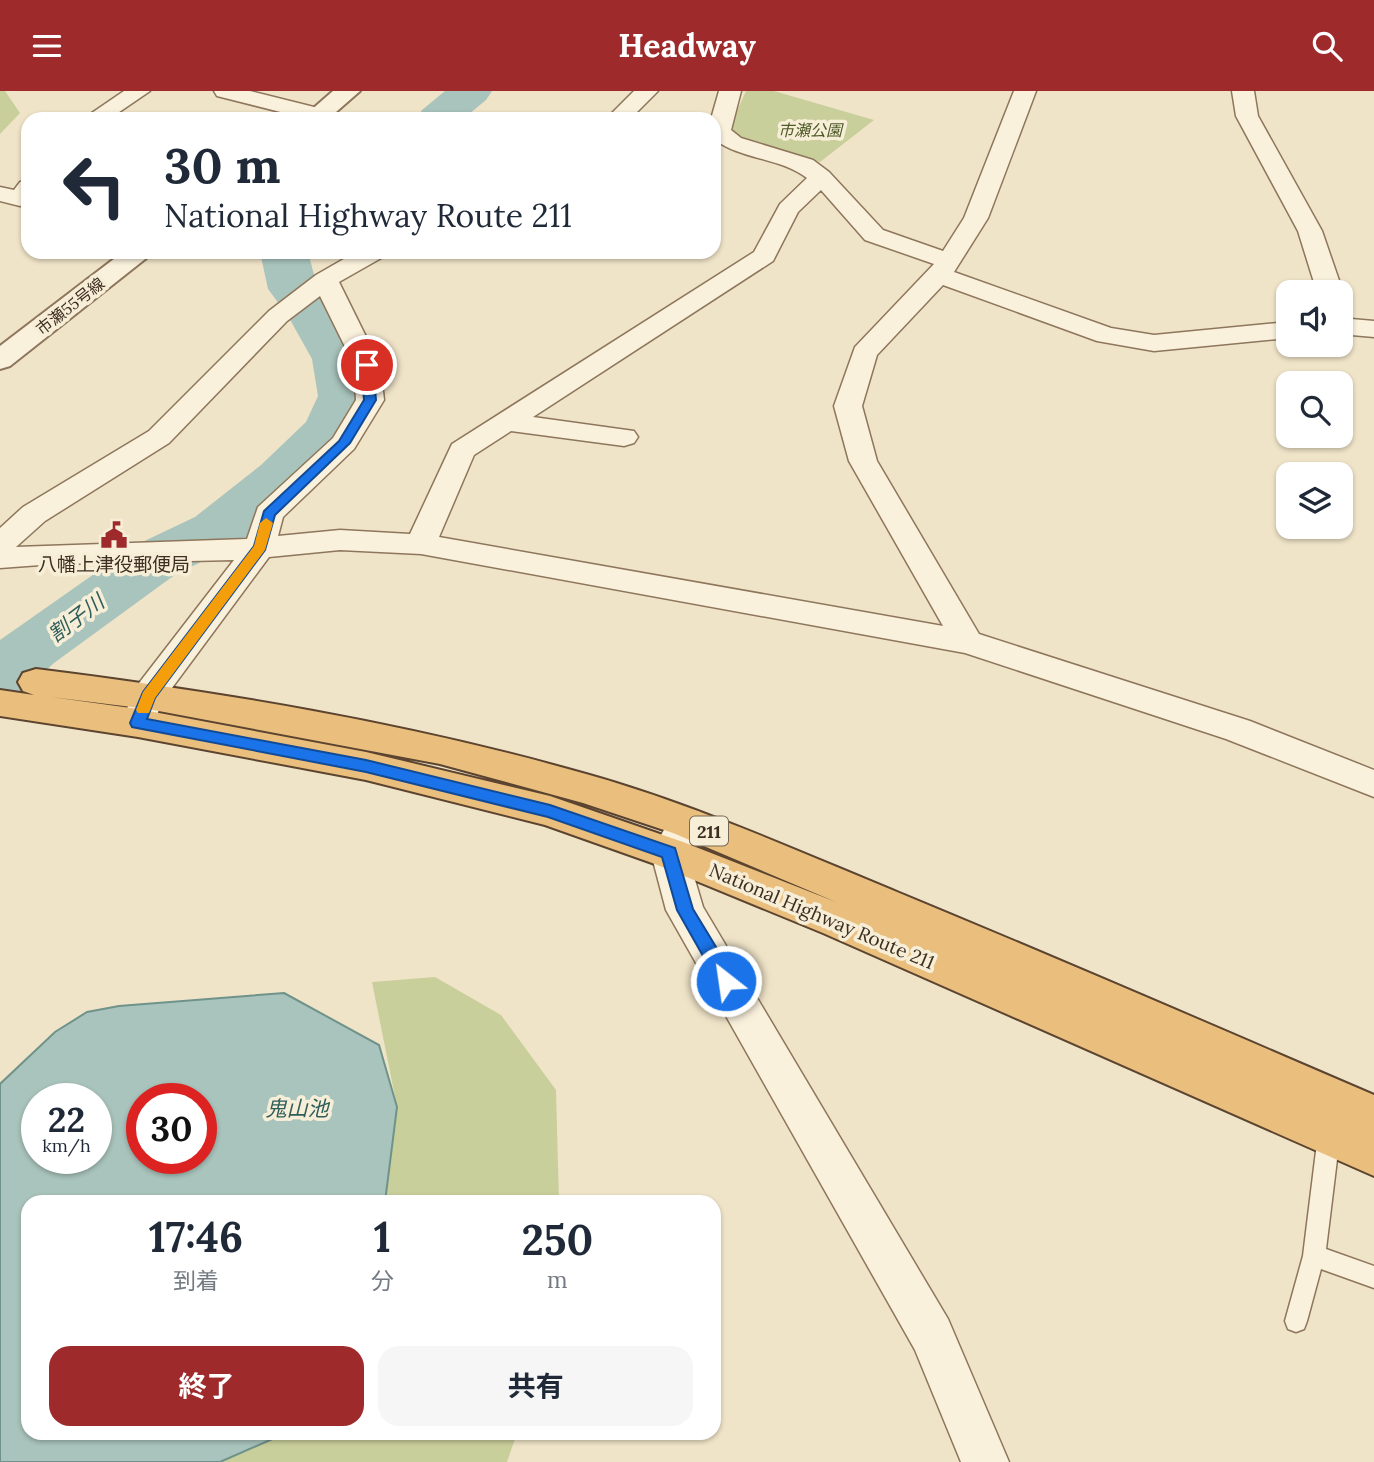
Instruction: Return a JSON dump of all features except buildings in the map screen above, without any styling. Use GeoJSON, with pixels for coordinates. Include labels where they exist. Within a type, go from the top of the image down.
{"type":"FeatureCollection","features":[{"type":"Feature","properties":{"kind":"highway","name":"National Highway Route 211"},"geometry":{"type":"LineString","coordinates":[[1,693],[143,710],[550,811],[678,837],[1082,988],[1374,1118]]}},
{"type":"Feature","properties":{"kind":"highway","name":"National Highway Route 211"},"geometry":{"type":"LineString","coordinates":[[678,837],[838,921],[1374,1154]]}},
{"type":"Feature","properties":{"kind":"street"},"geometry":{"type":"LineString","coordinates":[[104,112],[139,91]]}},
{"type":"Feature","properties":{"kind":"street"},"geometry":{"type":"LineString","coordinates":[[225,91],[298,112]]}},
{"type":"Feature","properties":{"kind":"street"},"geometry":{"type":"LineString","coordinates":[[321,112],[348,91]]}},
{"type":"Feature","properties":{"kind":"street"},"geometry":{"type":"LineString","coordinates":[[624,112],[647,91]]}},
{"type":"Feature","properties":{"kind":"street"},"geometry":{"type":"LineString","coordinates":[[721,125],[730,91]]}},
{"type":"Feature","properties":{"kind":"street"},"geometry":{"type":"LineString","coordinates":[[968,642],[863,461],[848,406],[864,353],[944,268],[976,218],[1025,91]]}},
{"type":"Feature","properties":{"kind":"street"},"geometry":{"type":"LineString","coordinates":[[1243,91],[1247,116],[1310,231],[1326,280]]}},
{"type":"Feature","properties":{"kind":"street"},"geometry":{"type":"LineString","coordinates":[[721,134],[733,143],[805,165],[821,177],[874,235],[944,268],[1106,335],[1154,343],[1276,331]]}},
{"type":"Feature","properties":{"kind":"street"},"geometry":{"type":"LineString","coordinates":[[421,544],[462,450],[764,256],[788,209],[821,177]]}},
{"type":"Feature","properties":{"kind":"street"},"geometry":{"type":"LineString","coordinates":[[0,194],[21,198]]}},
{"type":"Feature","properties":{"kind":"street","name":"市瀬55号線"},"geometry":{"type":"LineString","coordinates":[[0,360],[131,259]]}},
{"type":"Feature","properties":{"kind":"street"},"geometry":{"type":"LineString","coordinates":[[0,544],[34,514],[159,437],[278,316],[317,285],[362,259]]}},
{"type":"Feature","properties":{"kind":"street"},"geometry":{"type":"LineString","coordinates":[[143,710],[260,547],[269,514],[344,443],[370,400],[367,365],[317,285]]}},
{"type":"Feature","properties":{"kind":"street"},"geometry":{"type":"LineString","coordinates":[[1353,327],[1374,329]]}},
{"type":"Feature","properties":{"kind":"street"},"geometry":{"type":"LineString","coordinates":[[508,422],[624,437]]}},
{"type":"Feature","properties":{"kind":"street"},"geometry":{"type":"LineString","coordinates":[[0,558],[54,554],[211,552],[340,540],[421,544],[968,642],[1238,730],[1374,784]]}},
{"type":"Feature","properties":{"kind":"street"},"geometry":{"type":"LineString","coordinates":[[678,837],[685,910],[932,1335],[985,1462]]}},
{"type":"Feature","properties":{"kind":"lane"},"geometry":{"type":"LineString","coordinates":[[1296,1321],[1314,1256],[1329,1135]]}},
{"type":"Feature","properties":{"kind":"lane"},"geometry":{"type":"LineString","coordinates":[[1314,1256],[1374,1277]]}},
{"type":"Feature","properties":{"kind":"green space"},"geometry":{"type":"Polygon","coordinates":[[[0,91],[5,91],[20,113],[0,134],[0,91]]]}},
{"type":"Feature","properties":{"kind":"green space","name":"市瀬公園"},"geometry":{"type":"Polygon","coordinates":[[[746,91],[774,91],[874,120],[820,162],[739,138],[729,129],[746,91]]]}},
{"type":"Feature","properties":{"kind":"green space"},"geometry":{"type":"Polygon","coordinates":[[[435,977],[501,1015],[556,1090],[559,1195],[386,1195],[397,1107],[372,982],[435,977]]]}},
{"type":"Feature","properties":{"kind":"green space"},"geometry":{"type":"Polygon","coordinates":[[[270,1440],[515,1440],[507,1462],[220,1462],[270,1440]]]}},
{"type":"Feature","properties":{"kind":"water","name":"鬼山池"},"geometry":{"type":"Polygon","coordinates":[[[284,993],[379,1045],[397,1107],[386,1195],[21,1195],[21,1440],[270,1440],[220,1462],[0,1462],[0,1084],[55,1032],[87,1012],[119,1006],[284,993]]]}},
{"type":"Feature","properties":{"kind":"waterway","name":"割子川"},"geometry":{"type":"LineString","coordinates":[[446,112],[471,91]]}},
{"type":"Feature","properties":{"kind":"waterway","name":"割子川"},"geometry":{"type":"LineString","coordinates":[[0,675],[32,647],[155,560],[216,531],[281,478],[330,429],[345,396],[338,359],[311,311],[293,289],[286,259]]}},
{"type":"Feature","properties":{"kind":"slow traffic"},"geometry":{"type":"LineString","coordinates":[[143,710],[148,696],[260,547],[266,523]]}},
{"type":"Feature","properties":{"kind":"place","name":"八幡上津役郵便局"},"geometry":{"type":"Point","coordinates":[114,535]}},
{"type":"Feature","properties":{"kind":"route"},"geometry":{"type":"LineString","coordinates":[[367,365],[370,400],[344,443],[269,514],[260,547],[148,696],[138,723],[366,766],[550,811],[669,853],[685,910],[726,981]]}}]}
